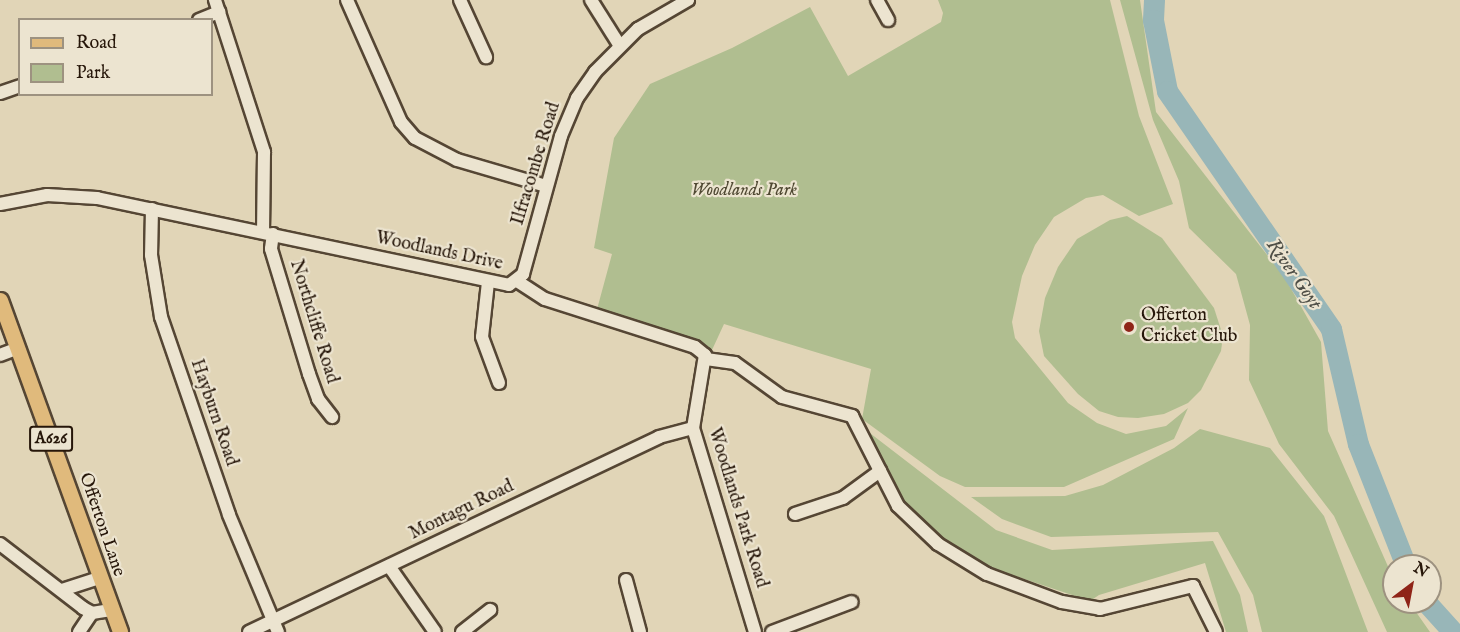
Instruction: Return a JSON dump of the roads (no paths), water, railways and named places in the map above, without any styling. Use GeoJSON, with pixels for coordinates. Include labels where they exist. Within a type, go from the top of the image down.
{"type":"FeatureCollection","features":[{"type":"Feature","properties":{"kind":"main road","name":"Offerton Lane"},"geometry":{"type":"LineString","coordinates":[[0,300],[111,610]]}},
{"type":"Feature","properties":{"kind":"main road","name":"A626"},"geometry":{"type":"LineString","coordinates":[[111,610],[120,632]]}},
{"type":"Feature","properties":{"kind":"street"},"geometry":{"type":"LineString","coordinates":[[460,0],[486,57]]}},
{"type":"Feature","properties":{"kind":"street"},"geometry":{"type":"LineString","coordinates":[[591,0],[620,46]]}},
{"type":"Feature","properties":{"kind":"street","name":"Ilfracombe Road"},"geometry":{"type":"LineString","coordinates":[[517,281],[527,262],[546,186],[577,98],[620,46],[638,29],[688,0]]}},
{"type":"Feature","properties":{"kind":"street"},"geometry":{"type":"LineString","coordinates":[[877,0],[888,20]]}},
{"type":"Feature","properties":{"kind":"street"},"geometry":{"type":"LineString","coordinates":[[352,2],[401,122],[415,138],[457,160],[546,186]]}},
{"type":"Feature","properties":{"kind":"street"},"geometry":{"type":"LineString","coordinates":[[202,18],[217,6]]}},
{"type":"Feature","properties":{"kind":"street","name":"Northcliffe Road"},"geometry":{"type":"LineString","coordinates":[[217,6],[264,152],[268,233],[271,249],[318,399],[332,417]]}},
{"type":"Feature","properties":{"kind":"street"},"geometry":{"type":"LineString","coordinates":[[0,93],[18,87]]}},
{"type":"Feature","properties":{"kind":"street","name":"Woodlands Drive"},"geometry":{"type":"LineString","coordinates":[[0,204],[47,195],[97,198],[268,233],[505,286],[517,281],[545,299],[695,347],[706,359],[735,363],[782,397],[852,416],[898,506],[938,544],[987,574],[1062,602],[1100,609],[1192,586],[1216,632]]}},
{"type":"Feature","properties":{"kind":"street","name":"Hayburn Road"},"geometry":{"type":"LineString","coordinates":[[152,208],[151,255],[161,316],[229,515],[274,627]]}},
{"type":"Feature","properties":{"kind":"street"},"geometry":{"type":"LineString","coordinates":[[488,282],[482,336],[499,383]]}},
{"type":"Feature","properties":{"kind":"street"},"geometry":{"type":"LineString","coordinates":[[0,355],[18,348]]}},
{"type":"Feature","properties":{"kind":"street","name":"Woodlands Park Road"},"geometry":{"type":"LineString","coordinates":[[706,359],[693,428],[755,632]]}},
{"type":"Feature","properties":{"kind":"street","name":"Montagu Road"},"geometry":{"type":"LineString","coordinates":[[249,632],[274,627],[389,566],[659,437],[693,428]]}},
{"type":"Feature","properties":{"kind":"street"},"geometry":{"type":"LineString","coordinates":[[795,514],[843,498],[880,471]]}},
{"type":"Feature","properties":{"kind":"street"},"geometry":{"type":"LineString","coordinates":[[0,544],[92,613],[111,610]]}},
{"type":"Feature","properties":{"kind":"street"},"geometry":{"type":"LineString","coordinates":[[389,566],[435,632]]}},
{"type":"Feature","properties":{"kind":"street"},"geometry":{"type":"LineString","coordinates":[[62,590],[99,578]]}},
{"type":"Feature","properties":{"kind":"street"},"geometry":{"type":"LineString","coordinates":[[626,580],[640,632]]}},
{"type":"Feature","properties":{"kind":"street"},"geometry":{"type":"LineString","coordinates":[[772,632],[852,602]]}},
{"type":"Feature","properties":{"kind":"street"},"geometry":{"type":"LineString","coordinates":[[462,632],[490,610]]}},
{"type":"Feature","properties":{"kind":"street"},"geometry":{"type":"LineString","coordinates":[[79,632],[92,613]]}},
{"type":"Feature","properties":{"kind":"waterway","name":"River Goyt"},"geometry":{"type":"LineString","coordinates":[[1154,0],[1153,20],[1167,91],[1331,329],[1358,444],[1401,554]]}},
{"type":"Feature","properties":{"kind":"waterway","name":"River Goyt"},"geometry":{"type":"LineString","coordinates":[[1437,614],[1453,632]]}},
{"type":"Feature","properties":{"kind":"place","name":"Offerton Cricket Club"},"geometry":{"type":"Point","coordinates":[1129,327]}},
{"type":"Feature","properties":{"kind":"park label","name":"Woodlands Park"},"geometry":{"type":"Point","coordinates":[744,191]}}]}
